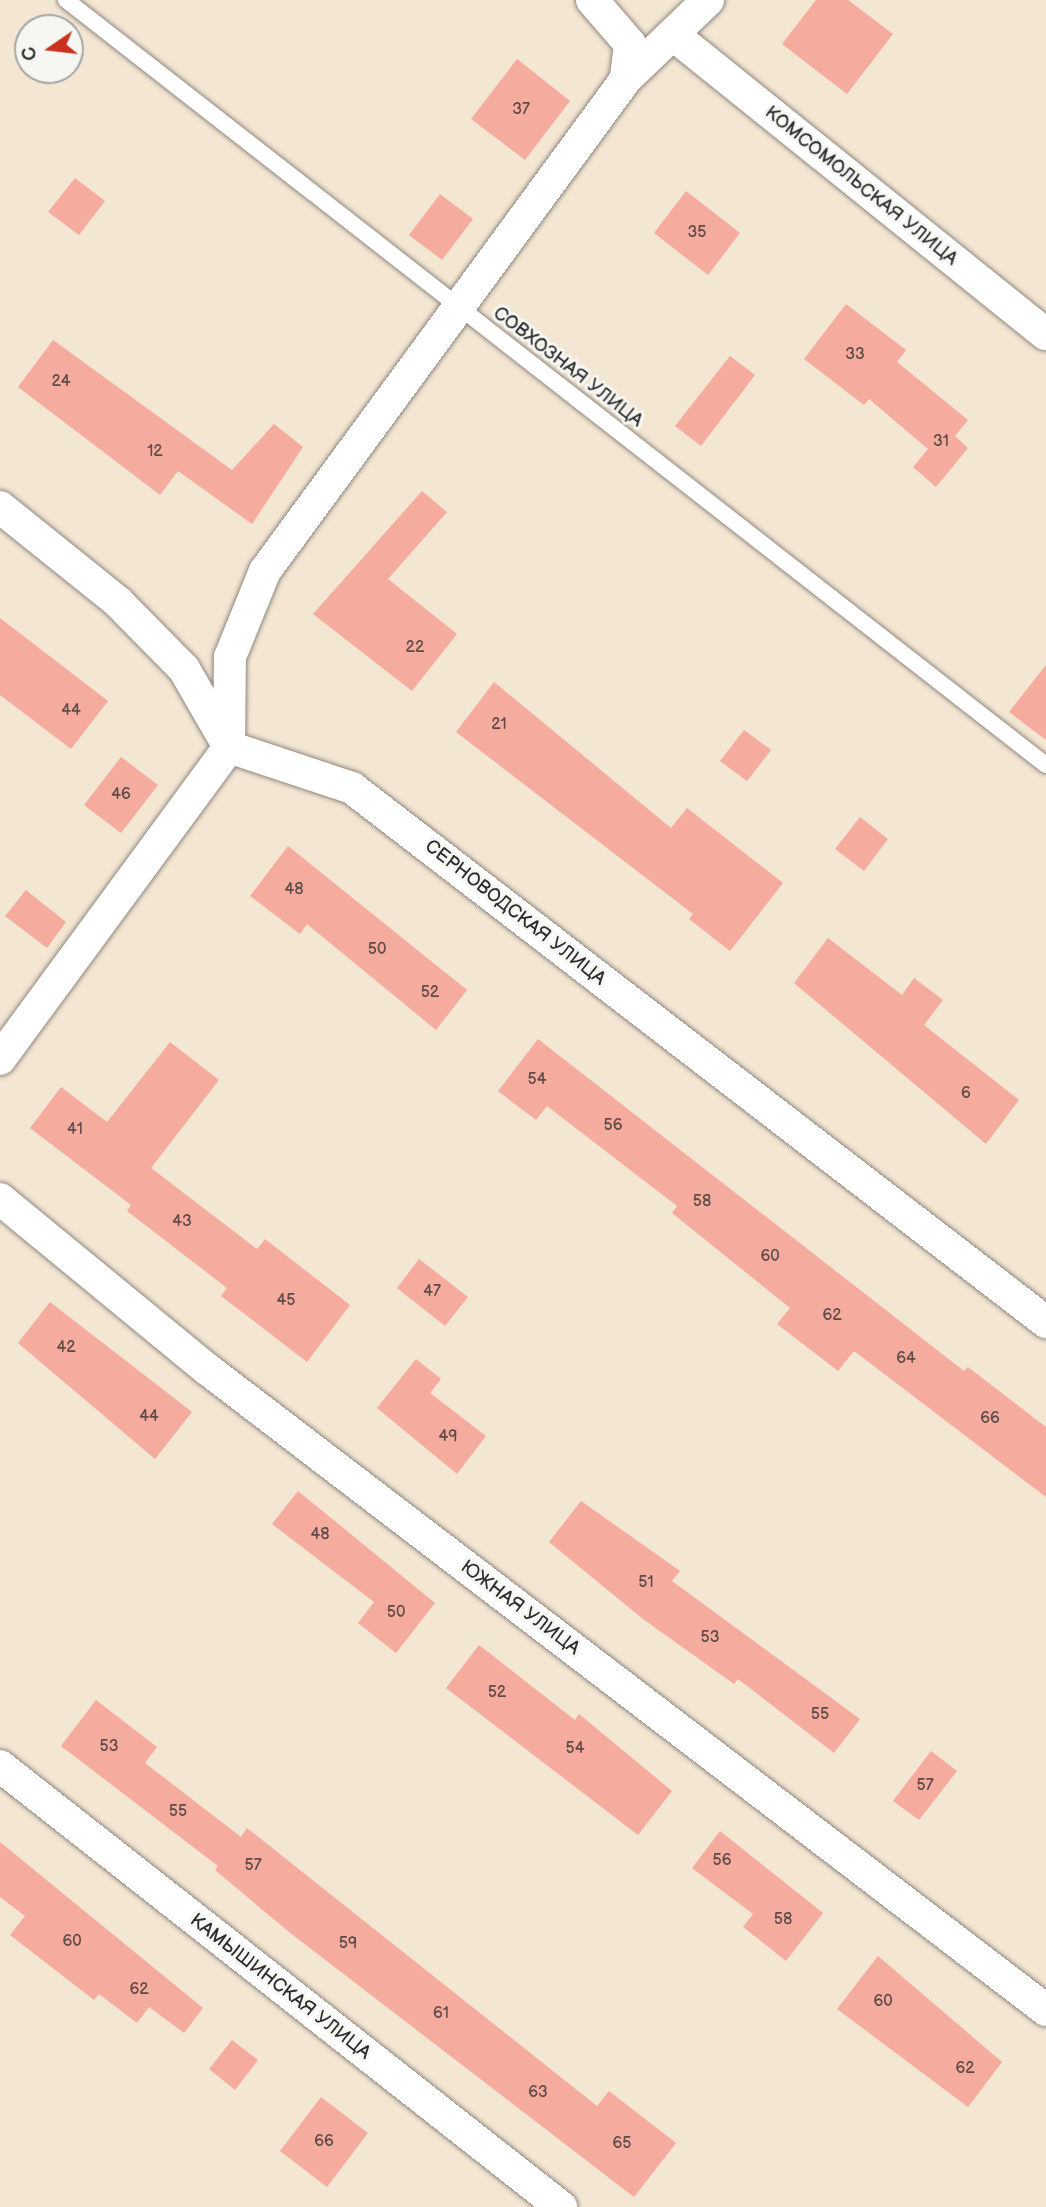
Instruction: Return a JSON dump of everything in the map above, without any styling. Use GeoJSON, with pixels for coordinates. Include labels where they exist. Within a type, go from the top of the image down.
{"type":"FeatureCollection","features":[{"type":"Feature","properties":{"kind":"street"},"geometry":{"type":"LineString","coordinates":[[592,0],[630,44],[626,79]]}},
{"type":"Feature","properties":{"kind":"street"},"geometry":{"type":"LineString","coordinates":[[0,1059],[229,747],[230,657],[265,571],[626,79],[676,37],[708,0]]}},
{"type":"Feature","properties":{"kind":"street","name":"КОМСОМОЛЬСКАЯ УЛИЦА"},"geometry":{"type":"LineString","coordinates":[[676,37],[1046,334]]}},
{"type":"Feature","properties":{"kind":"street"},"geometry":{"type":"LineString","coordinates":[[0,507],[118,601],[184,669],[229,747]]}},
{"type":"Feature","properties":{"kind":"street","name":"СЕРНОВОДСКАЯ УЛИЦА"},"geometry":{"type":"LineString","coordinates":[[229,747],[352,788],[1046,1322]]}},
{"type":"Feature","properties":{"kind":"street","name":"ЮЖНАЯ УЛИЦА"},"geometry":{"type":"LineString","coordinates":[[0,1199],[207,1369],[1046,2010]]}},
{"type":"Feature","properties":{"kind":"street","name":"КАМЫШИНСКАЯ УЛИЦА"},"geometry":{"type":"LineString","coordinates":[[0,1766],[561,2207]]}},
{"type":"Feature","properties":{"kind":"lane","name":"СОВХОЗНАЯ УЛИЦА"},"geometry":{"type":"LineString","coordinates":[[66,0],[1046,765]]}},
{"type":"Feature","properties":{"kind":"building"},"geometry":{"type":"Polygon","coordinates":[[[816,0],[848,0],[893,34],[847,94],[782,44],[816,0]]]}},
{"type":"Feature","properties":{"kind":"building"},"geometry":{"type":"Polygon","coordinates":[[[517,59],[570,101],[525,160],[471,119],[517,59]]]}},
{"type":"Feature","properties":{"kind":"building"},"geometry":{"type":"Polygon","coordinates":[[[75,178],[105,201],[79,235],[48,212],[75,178]]]}},
{"type":"Feature","properties":{"kind":"building"},"geometry":{"type":"Polygon","coordinates":[[[686,191],[740,233],[708,275],[654,233],[686,191]]]}},
{"type":"Feature","properties":{"kind":"building"},"geometry":{"type":"Polygon","coordinates":[[[440,194],[473,219],[442,260],[409,235],[440,194]]]}},
{"type":"Feature","properties":{"kind":"building"},"geometry":{"type":"Polygon","coordinates":[[[846,304],[906,350],[897,362],[968,420],[955,436],[968,448],[936,487],[913,467],[928,449],[869,399],[864,405],[804,359],[846,304]]]}},
{"type":"Feature","properties":{"kind":"building"},"geometry":{"type":"Polygon","coordinates":[[[53,340],[232,470],[274,424],[303,447],[252,524],[178,471],[160,495],[18,387],[53,340]]]}},
{"type":"Feature","properties":{"kind":"building"},"geometry":{"type":"Polygon","coordinates":[[[730,356],[755,375],[701,446],[675,426],[730,356]]]}},
{"type":"Feature","properties":{"kind":"building"},"geometry":{"type":"Polygon","coordinates":[[[422,491],[447,512],[388,579],[457,634],[412,691],[313,614],[422,491]]]}},
{"type":"Feature","properties":{"kind":"building"},"geometry":{"type":"Polygon","coordinates":[[[0,618],[108,701],[71,749],[0,695],[0,618]]]}},
{"type":"Feature","properties":{"kind":"building"},"geometry":{"type":"Polygon","coordinates":[[[1046,665],[1046,740],[1009,712],[1046,665]]]}},
{"type":"Feature","properties":{"kind":"building"},"geometry":{"type":"Polygon","coordinates":[[[494,682],[671,828],[687,808],[783,883],[730,951],[689,919],[693,914],[456,732],[494,682]]]}},
{"type":"Feature","properties":{"kind":"building"},"geometry":{"type":"Polygon","coordinates":[[[744,730],[771,750],[747,781],[720,761],[744,730]]]}},
{"type":"Feature","properties":{"kind":"building"},"geometry":{"type":"Polygon","coordinates":[[[121,757],[158,785],[121,833],[84,805],[121,757]]]}},
{"type":"Feature","properties":{"kind":"building"},"geometry":{"type":"Polygon","coordinates":[[[860,817],[888,839],[864,871],[835,849],[860,817]]]}},
{"type":"Feature","properties":{"kind":"building"},"geometry":{"type":"Polygon","coordinates":[[[288,846],[467,990],[436,1030],[307,924],[300,934],[250,896],[288,846]]]}},
{"type":"Feature","properties":{"kind":"building"},"geometry":{"type":"Polygon","coordinates":[[[26,890],[66,922],[47,948],[5,916],[26,890]]]}},
{"type":"Feature","properties":{"kind":"building"},"geometry":{"type":"Polygon","coordinates":[[[828,938],[902,995],[914,978],[943,1000],[924,1025],[1019,1100],[986,1144],[794,983],[828,938]]]}},
{"type":"Feature","properties":{"kind":"building"},"geometry":{"type":"Polygon","coordinates":[[[538,1039],[964,1371],[968,1367],[1046,1427],[1046,1497],[854,1351],[838,1371],[777,1324],[790,1308],[672,1213],[677,1206],[547,1106],[536,1120],[498,1091],[538,1039]]]}},
{"type":"Feature","properties":{"kind":"building"},"geometry":{"type":"Polygon","coordinates":[[[170,1042],[219,1080],[151,1168],[257,1249],[265,1239],[350,1305],[307,1362],[221,1296],[227,1288],[127,1211],[131,1205],[30,1128],[61,1087],[107,1122],[170,1042]]]}},
{"type":"Feature","properties":{"kind":"building"},"geometry":{"type":"Polygon","coordinates":[[[419,1259],[468,1297],[445,1326],[397,1288],[419,1259]]]}},
{"type":"Feature","properties":{"kind":"building"},"geometry":{"type":"Polygon","coordinates":[[[50,1302],[192,1412],[155,1459],[18,1343],[50,1302]]]}},
{"type":"Feature","properties":{"kind":"building"},"geometry":{"type":"Polygon","coordinates":[[[416,1359],[441,1379],[430,1393],[486,1436],[457,1474],[377,1408],[416,1359]]]}},
{"type":"Feature","properties":{"kind":"building"},"geometry":{"type":"Polygon","coordinates":[[[298,1491],[435,1603],[396,1653],[358,1623],[374,1602],[272,1524],[298,1491]]]}},
{"type":"Feature","properties":{"kind":"building"},"geometry":{"type":"Polygon","coordinates":[[[581,1501],[680,1571],[672,1581],[860,1719],[834,1753],[738,1679],[734,1684],[643,1619],[549,1542],[581,1501]]]}},
{"type":"Feature","properties":{"kind":"building"},"geometry":{"type":"Polygon","coordinates":[[[479,1645],[575,1720],[579,1714],[672,1791],[638,1835],[446,1688],[479,1645]]]}},
{"type":"Feature","properties":{"kind":"building"},"geometry":{"type":"Polygon","coordinates":[[[96,1700],[157,1747],[145,1763],[241,1837],[247,1828],[597,2106],[609,2091],[676,2143],[634,2197],[289,1932],[215,1870],[218,1866],[61,1746],[96,1700]]]}},
{"type":"Feature","properties":{"kind":"building"},"geometry":{"type":"Polygon","coordinates":[[[931,1751],[957,1771],[919,1820],[893,1801],[931,1751]]]}},
{"type":"Feature","properties":{"kind":"building"},"geometry":{"type":"Polygon","coordinates":[[[720,1831],[823,1913],[786,1961],[743,1927],[753,1914],[692,1868],[720,1831]]]}},
{"type":"Feature","properties":{"kind":"building"},"geometry":{"type":"Polygon","coordinates":[[[0,1842],[203,2008],[184,2033],[149,2007],[137,2023],[99,1994],[94,2000],[10,1935],[25,1916],[0,1897],[0,1842]]]}},
{"type":"Feature","properties":{"kind":"building"},"geometry":{"type":"Polygon","coordinates":[[[878,1956],[1002,2062],[968,2107],[837,2009],[878,1956]]]}},
{"type":"Feature","properties":{"kind":"building"},"geometry":{"type":"Polygon","coordinates":[[[232,2040],[258,2060],[235,2090],[209,2069],[232,2040]]]}},
{"type":"Feature","properties":{"kind":"building"},"geometry":{"type":"Polygon","coordinates":[[[321,2097],[368,2133],[327,2187],[280,2151],[321,2097]]]}}]}
